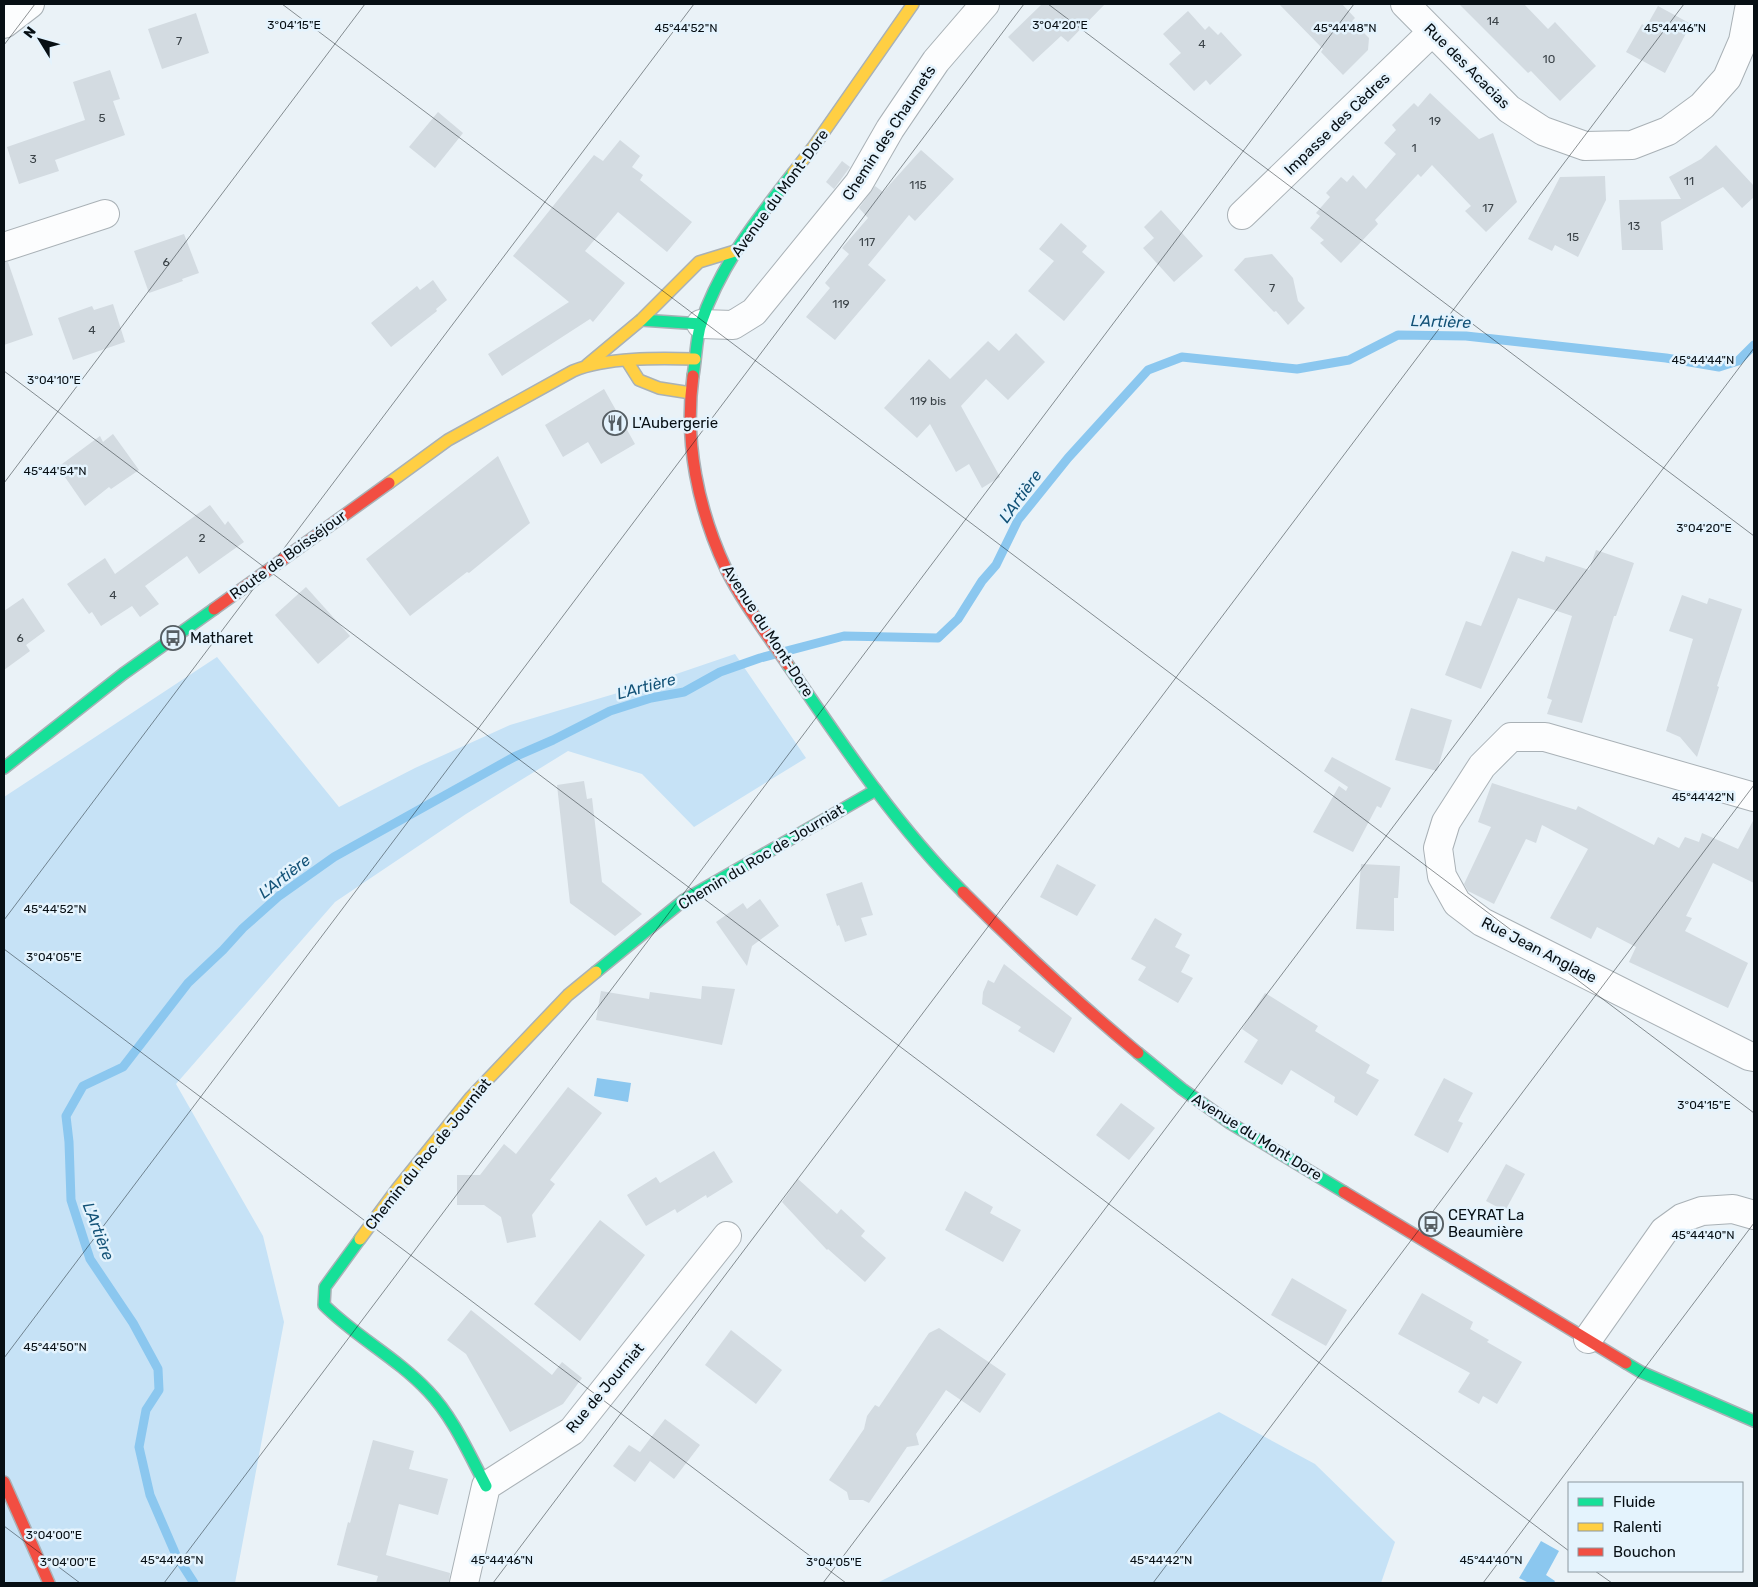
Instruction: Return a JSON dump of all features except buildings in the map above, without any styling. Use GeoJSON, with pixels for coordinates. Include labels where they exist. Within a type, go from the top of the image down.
{"type":"FeatureCollection","features":[{"type":"Feature","properties":{"kind":"street"},"geometry":{"type":"LineString","coordinates":[[4,24],[30,4]]}},
{"type":"Feature","properties":{"kind":"street","name":"Avenue du Mont-Dore"},"geometry":{"type":"LineString","coordinates":[[913,4],[814,146],[763,211],[735,251],[721,278],[701,324],[691,393],[691,434],[695,477],[708,526],[727,570],[806,691],[876,790],[939,868]]}},
{"type":"Feature","properties":{"kind":"street","name":"Chemin des Chaumets"},"geometry":{"type":"LineString","coordinates":[[701,324],[732,325],[754,312],[859,183],[890,129],[936,61],[985,4]]}},
{"type":"Feature","properties":{"kind":"street","name":"Rue des Acacias"},"geometry":{"type":"LineString","coordinates":[[1405,4],[1508,109],[1543,131],[1585,146],[1632,145],[1668,130],[1702,106],[1727,78],[1743,41],[1750,4]]}},
{"type":"Feature","properties":{"kind":"street","name":"Impasse des Cèdres"},"geometry":{"type":"LineString","coordinates":[[1242,215],[1432,32]]}},
{"type":"Feature","properties":{"kind":"street"},"geometry":{"type":"LineString","coordinates":[[4,247],[105,214]]}},
{"type":"Feature","properties":{"kind":"street","name":"Route de Boisséjour"},"geometry":{"type":"LineString","coordinates":[[587,365],[641,320],[699,262],[735,251]]}},
{"type":"Feature","properties":{"kind":"street"},"geometry":{"type":"LineString","coordinates":[[641,320],[701,324]]}},
{"type":"Feature","properties":{"kind":"street","name":"Route de Boisséjour"},"geometry":{"type":"LineString","coordinates":[[4,768],[122,674],[448,440],[572,371],[587,365],[662,358],[695,359]]}},
{"type":"Feature","properties":{"kind":"street"},"geometry":{"type":"LineString","coordinates":[[627,361],[639,380],[658,388],[691,393]]}},
{"type":"Feature","properties":{"kind":"street","name":"Rue Jean Anglade"},"geometry":{"type":"LineString","coordinates":[[1754,797],[1545,737],[1511,737],[1482,766],[1446,822],[1438,848],[1442,876],[1457,903],[1482,922],[1754,1057]]}},
{"type":"Feature","properties":{"kind":"street","name":"Chemin du Roc de Journiat"},"geometry":{"type":"LineString","coordinates":[[486,1486],[454,1427],[430,1393],[398,1363],[338,1319],[324,1304],[325,1287],[397,1189],[471,1097],[568,995],[684,900],[876,790]]}},
{"type":"Feature","properties":{"kind":"street","name":"Avenue du Mont Dore"},"geometry":{"type":"LineString","coordinates":[[939,868],[1010,940],[1082,1006],[1182,1089],[1230,1123],[1641,1372],[1754,1421]]}},
{"type":"Feature","properties":{"kind":"street"},"geometry":{"type":"LineString","coordinates":[[1588,1339],[1664,1231],[1682,1218],[1702,1211],[1733,1208],[1754,1215]]}},
{"type":"Feature","properties":{"kind":"street","name":"Rue de Journiat"},"geometry":{"type":"LineString","coordinates":[[486,1486],[572,1431],[727,1236]]}},
{"type":"Feature","properties":{"kind":"street"},"geometry":{"type":"LineString","coordinates":[[4,1482],[49,1583]]}},
{"type":"Feature","properties":{"kind":"street"},"geometry":{"type":"LineString","coordinates":[[464,1583],[486,1486]]}},
{"type":"Feature","properties":{"kind":"shaded area"},"geometry":{"type":"Polygon","coordinates":[[[735,654],[806,758],[694,827],[642,774],[568,751],[466,814],[335,902],[176,1084],[263,1236],[284,1322],[235,1583],[4,1583],[4,797],[217,657],[339,807],[415,768],[510,725],[641,686],[735,654]]]}},
{"type":"Feature","properties":{"kind":"shaded area"},"geometry":{"type":"Polygon","coordinates":[[[1219,1412],[1315,1464],[1395,1542],[1381,1583],[877,1583],[1219,1412]]]}},
{"type":"Feature","properties":{"kind":"water"},"geometry":{"type":"Polygon","coordinates":[[[597,1078],[631,1083],[628,1102],[594,1096],[597,1078]]]}},
{"type":"Feature","properties":{"kind":"water"},"geometry":{"type":"Polygon","coordinates":[[[1541,1541],[1559,1551],[1546,1575],[1555,1581],[1554,1583],[1529,1583],[1519,1578],[1541,1541]]]}},
{"type":"Feature","properties":{"kind":"waterway","name":"L'Artière"},"geometry":{"type":"LineString","coordinates":[[194,1583],[176,1555],[150,1495],[139,1447],[146,1410],[159,1390],[158,1369],[133,1323],[90,1259],[71,1200],[66,1116],[83,1086],[123,1067],[188,983],[243,928],[279,896],[334,857],[514,757],[553,740],[610,711],[651,698],[684,692],[720,672],[760,658],[844,636],[938,638],[958,619],[982,581],[996,565],[1018,520],[1068,458],[1148,370],[1182,357],[1297,369],[1349,360],[1398,335],[1466,336],[1666,358],[1719,367],[1738,361],[1754,345]]}},
{"type":"Feature","properties":{"kind":"traffic: fast"},"geometry":{"type":"LineString","coordinates":[[693,376],[701,323],[718,282],[753,226],[793,173]]}},
{"type":"Feature","properties":{"kind":"traffic: fast"},"geometry":{"type":"LineString","coordinates":[[641,320],[701,324]]}},
{"type":"Feature","properties":{"kind":"traffic: fast"},"geometry":{"type":"LineString","coordinates":[[4,768],[123,674],[214,609]]}},
{"type":"Feature","properties":{"kind":"traffic: fast"},"geometry":{"type":"LineString","coordinates":[[788,665],[849,754],[892,812],[963,892]]}},
{"type":"Feature","properties":{"kind":"traffic: fast"},"geometry":{"type":"LineString","coordinates":[[596,972],[684,900],[876,790]]}},
{"type":"Feature","properties":{"kind":"traffic: fast"},"geometry":{"type":"LineString","coordinates":[[1138,1053],[1182,1089],[1230,1123],[1344,1192]]}},
{"type":"Feature","properties":{"kind":"traffic: fast"},"geometry":{"type":"LineString","coordinates":[[360,1239],[325,1287],[324,1305],[336,1317],[416,1379],[437,1401],[453,1424],[486,1486]]}},
{"type":"Feature","properties":{"kind":"traffic: fast"},"geometry":{"type":"LineString","coordinates":[[1626,1363],[1641,1372],[1754,1421]]}},
{"type":"Feature","properties":{"kind":"traffic: slow"},"geometry":{"type":"LineString","coordinates":[[793,173],[913,4]]}},
{"type":"Feature","properties":{"kind":"traffic: slow"},"geometry":{"type":"LineString","coordinates":[[587,365],[641,320],[699,262],[735,251]]}},
{"type":"Feature","properties":{"kind":"traffic: slow"},"geometry":{"type":"LineString","coordinates":[[389,483],[448,440],[573,371],[586,366],[617,361],[695,359]]}},
{"type":"Feature","properties":{"kind":"traffic: slow"},"geometry":{"type":"LineString","coordinates":[[627,361],[639,380],[659,388],[691,393]]}},
{"type":"Feature","properties":{"kind":"traffic: slow"},"geometry":{"type":"LineString","coordinates":[[360,1239],[397,1189],[471,1097],[568,995],[596,972]]}},
{"type":"Feature","properties":{"kind":"traffic: jam"},"geometry":{"type":"LineString","coordinates":[[693,376],[690,426],[692,450],[701,499],[708,523],[716,546],[733,582],[788,665]]}},
{"type":"Feature","properties":{"kind":"traffic: jam"},"geometry":{"type":"LineString","coordinates":[[214,609],[389,483]]}},
{"type":"Feature","properties":{"kind":"traffic: jam"},"geometry":{"type":"LineString","coordinates":[[963,892],[1049,975],[1138,1053]]}},
{"type":"Feature","properties":{"kind":"traffic: jam"},"geometry":{"type":"LineString","coordinates":[[1344,1192],[1626,1363]]}},
{"type":"Feature","properties":{"kind":"traffic: jam"},"geometry":{"type":"LineString","coordinates":[[4,1482],[49,1583]]}},
{"type":"Feature","properties":{"kind":"place","name":"L'Aubergerie"},"geometry":{"type":"Point","coordinates":[615,423]}},
{"type":"Feature","properties":{"kind":"place","name":"Matharet"},"geometry":{"type":"Point","coordinates":[173,638]}},
{"type":"Feature","properties":{"kind":"place","name":"CEYRAT La Beaumière"},"geometry":{"type":"Point","coordinates":[1431,1224]}}]}
